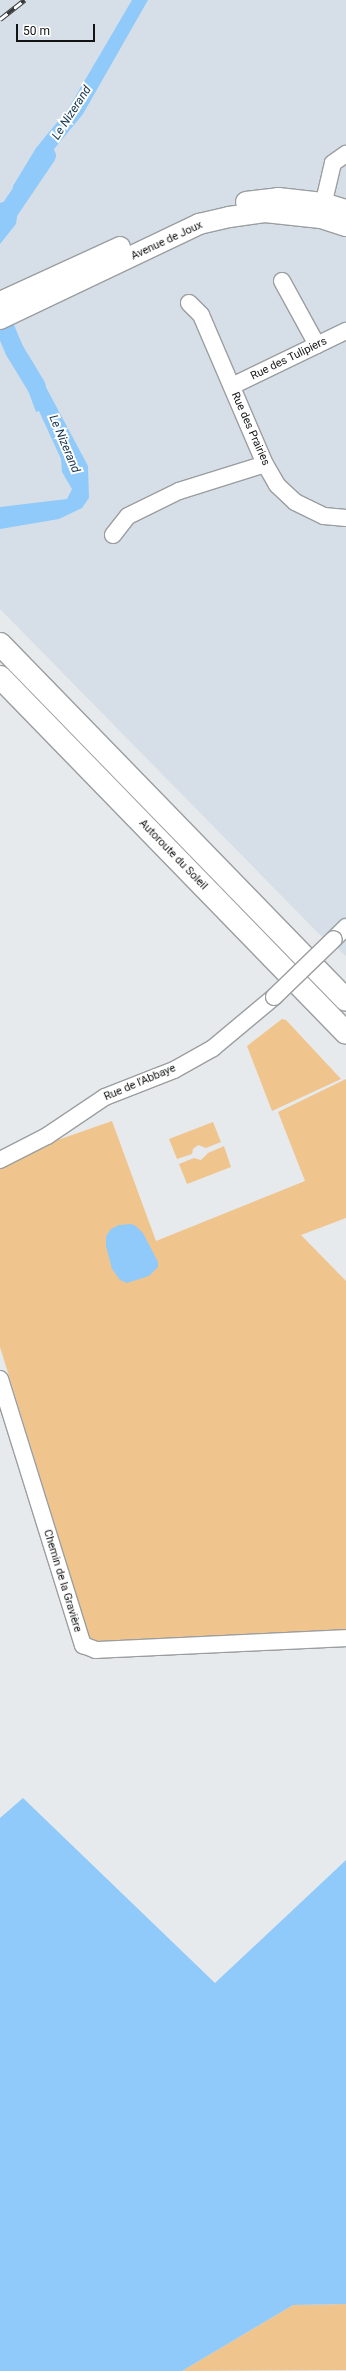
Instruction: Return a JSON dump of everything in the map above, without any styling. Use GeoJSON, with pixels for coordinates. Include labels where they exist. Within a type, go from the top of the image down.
{"type":"FeatureCollection","features":[{"type":"Feature","properties":{"kind":"highway","name":"Autoroute du Soleil"},"geometry":{"type":"LineString","coordinates":[[0,644],[346,1000]]}},
{"type":"Feature","properties":{"kind":"highway","name":"Autoroute du Soleil"},"geometry":{"type":"LineString","coordinates":[[0,676],[346,1033]]}},
{"type":"Feature","properties":{"kind":"main road","name":"Avenue de Joux"},"geometry":{"type":"LineString","coordinates":[[0,319],[10,304],[201,211],[233,203],[278,198],[322,211],[346,226]]}},
{"type":"Feature","properties":{"kind":"main road","name":"Avenue de Joux"},"geometry":{"type":"LineString","coordinates":[[322,211],[346,210]]}},
{"type":"Feature","properties":{"kind":"street"},"geometry":{"type":"LineString","coordinates":[[322,211],[333,163],[346,154]]}},
{"type":"Feature","properties":{"kind":"street"},"geometry":{"type":"LineString","coordinates":[[282,281],[317,345]]}},
{"type":"Feature","properties":{"kind":"street","name":"Rue des Prairies"},"geometry":{"type":"LineString","coordinates":[[189,303],[201,315],[265,464],[277,485],[295,502],[324,516],[346,518]]}},
{"type":"Feature","properties":{"kind":"street","name":"Rue des Tulipiers"},"geometry":{"type":"LineString","coordinates":[[232,386],[346,331]]}},
{"type":"Feature","properties":{"kind":"street"},"geometry":{"type":"LineString","coordinates":[[113,535],[128,516],[179,491],[265,464]]}},
{"type":"Feature","properties":{"kind":"street","name":"Rue de l'Abbaye"},"geometry":{"type":"LineString","coordinates":[[0,1160],[47,1136],[106,1097],[174,1070],[213,1048],[274,998],[346,927]]}},
{"type":"Feature","properties":{"kind":"street","name":"Chemin de la Gravière"},"geometry":{"type":"LineString","coordinates":[[0,1379],[83,1645],[96,1650],[346,1638]]}},
{"type":"Feature","properties":{"kind":"shaded area"},"geometry":{"type":"Polygon","coordinates":[[[0,0],[346,0],[346,956],[318,933],[0,609],[0,0]]]}},
{"type":"Feature","properties":{"kind":"shaded area"},"geometry":{"type":"Polygon","coordinates":[[[282,1019],[286,1020],[341,1079],[272,1111],[247,1046],[282,1019]]]}},
{"type":"Feature","properties":{"kind":"shaded area"},"geometry":{"type":"Polygon","coordinates":[[[346,1079],[346,1218],[301,1235],[346,1281],[346,1631],[91,1642],[0,1347],[0,1168],[52,1142],[112,1121],[156,1241],[305,1181],[278,1112],[346,1079]]]}},
{"type":"Feature","properties":{"kind":"shaded area"},"geometry":{"type":"Polygon","coordinates":[[[213,1122],[221,1142],[206,1148],[198,1145],[193,1149],[192,1154],[177,1159],[169,1139],[213,1122]]]}},
{"type":"Feature","properties":{"kind":"shaded area"},"geometry":{"type":"Polygon","coordinates":[[[224,1146],[231,1167],[187,1184],[179,1164],[194,1158],[201,1160],[208,1153],[224,1146]]]}},
{"type":"Feature","properties":{"kind":"shaded area"},"geometry":{"type":"Polygon","coordinates":[[[346,2304],[346,2370],[182,2371],[293,2305],[346,2304]]]}},
{"type":"Feature","properties":{"kind":"water"},"geometry":{"type":"Polygon","coordinates":[[[132,0],[148,0],[83,114],[27,182],[19,202],[16,224],[0,244],[0,203],[6,201],[12,193],[13,186],[36,148],[68,109],[132,0]]]}},
{"type":"Feature","properties":{"kind":"water"},"geometry":{"type":"Polygon","coordinates":[[[32,361],[88,466],[89,498],[82,508],[59,519],[0,529],[0,507],[67,499],[72,489],[62,472],[61,459],[39,411],[36,412],[19,366],[32,361]]]}},
{"type":"Feature","properties":{"kind":"water"},"geometry":{"type":"Polygon","coordinates":[[[131,1224],[136,1226],[143,1233],[158,1262],[158,1267],[149,1276],[127,1283],[120,1280],[112,1269],[106,1246],[106,1236],[111,1229],[119,1225],[131,1224]]]}},
{"type":"Feature","properties":{"kind":"water"},"geometry":{"type":"Polygon","coordinates":[[[23,1798],[215,1983],[346,1860],[346,2304],[293,2305],[182,2371],[0,2371],[0,1818],[23,1798]]]}},
{"type":"Feature","properties":{"kind":"waterway","name":"Le Nizerand"},"geometry":{"type":"LineString","coordinates":[[0,223],[46,155]]}},
{"type":"Feature","properties":{"kind":"waterway","name":"Le Nizerand"},"geometry":{"type":"LineString","coordinates":[[0,317],[14,350],[36,386]]}},
{"type":"Feature","properties":{"kind":"railway"},"geometry":{"type":"LineString","coordinates":[[0,19],[24,0]]}}]}
